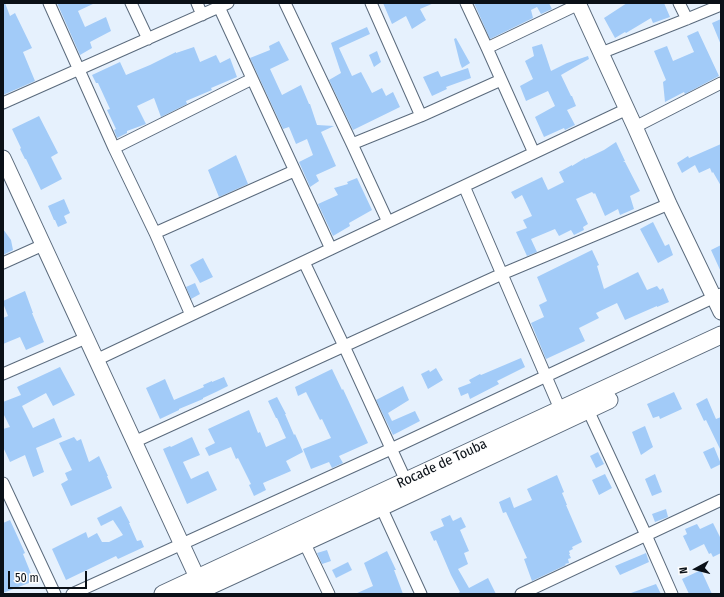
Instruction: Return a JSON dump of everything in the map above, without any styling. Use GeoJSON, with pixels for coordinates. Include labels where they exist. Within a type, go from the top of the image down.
{"type":"FeatureCollection","features":[{"type":"Feature","properties":{"kind":"main road","name":"Rocade de Touba"},"geometry":{"type":"LineString","coordinates":[[199,589],[309,526],[721,335]]}},
{"type":"Feature","properties":{"kind":"main road","name":"Rocade de Touba"},"geometry":{"type":"LineString","coordinates":[[163,594],[199,589],[382,507],[721,347]]}},
{"type":"Feature","properties":{"kind":"street"},"geometry":{"type":"LineString","coordinates":[[49,3],[114,148],[155,233],[191,315]]}},
{"type":"Feature","properties":{"kind":"street"},"geometry":{"type":"LineString","coordinates":[[131,3],[148,39]]}},
{"type":"Feature","properties":{"kind":"street"},"geometry":{"type":"LineString","coordinates":[[197,3],[202,15]]}},
{"type":"Feature","properties":{"kind":"street"},"geometry":{"type":"LineString","coordinates":[[285,3],[388,222]]}},
{"type":"Feature","properties":{"kind":"street"},"geometry":{"type":"LineString","coordinates":[[371,3],[421,116]]}},
{"type":"Feature","properties":{"kind":"street"},"geometry":{"type":"LineString","coordinates":[[466,3],[534,153]]}},
{"type":"Feature","properties":{"kind":"street"},"geometry":{"type":"LineString","coordinates":[[679,3],[687,19]]}},
{"type":"Feature","properties":{"kind":"street"},"geometry":{"type":"LineString","coordinates":[[487,48],[579,4],[669,204],[718,296],[721,312]]}},
{"type":"Feature","properties":{"kind":"street"},"geometry":{"type":"LineString","coordinates":[[3,103],[223,5],[252,79],[331,249]]}},
{"type":"Feature","properties":{"kind":"street"},"geometry":{"type":"LineString","coordinates":[[601,53],[721,5]]}},
{"type":"Feature","properties":{"kind":"street"},"geometry":{"type":"LineString","coordinates":[[114,148],[252,79]]}},
{"type":"Feature","properties":{"kind":"street"},"geometry":{"type":"LineString","coordinates":[[352,144],[421,116],[501,80]]}},
{"type":"Feature","properties":{"kind":"street"},"geometry":{"type":"LineString","coordinates":[[635,127],[721,83]]}},
{"type":"Feature","properties":{"kind":"street"},"geometry":{"type":"LineString","coordinates":[[96,360],[627,109]]}},
{"type":"Feature","properties":{"kind":"street"},"geometry":{"type":"LineString","coordinates":[[3,158],[182,545],[199,589]]}},
{"type":"Feature","properties":{"kind":"street"},"geometry":{"type":"LineString","coordinates":[[155,233],[294,171]]}},
{"type":"Feature","properties":{"kind":"street"},"geometry":{"type":"LineString","coordinates":[[464,186],[560,409]]}},
{"type":"Feature","properties":{"kind":"street"},"geometry":{"type":"LineString","coordinates":[[134,442],[502,274],[669,204]]}},
{"type":"Feature","properties":{"kind":"street"},"geometry":{"type":"LineString","coordinates":[[3,263],[43,245]]}},
{"type":"Feature","properties":{"kind":"street"},"geometry":{"type":"LineString","coordinates":[[304,262],[406,481]]}},
{"type":"Feature","properties":{"kind":"street"},"geometry":{"type":"LineString","coordinates":[[72,594],[391,449],[718,296]]}},
{"type":"Feature","properties":{"kind":"street"},"geometry":{"type":"LineString","coordinates":[[3,374],[86,338]]}},
{"type":"Feature","properties":{"kind":"street"},"geometry":{"type":"LineString","coordinates":[[588,410],[672,594]]}},
{"type":"Feature","properties":{"kind":"street"},"geometry":{"type":"LineString","coordinates":[[3,483],[7,503],[55,594]]}},
{"type":"Feature","properties":{"kind":"street"},"geometry":{"type":"LineString","coordinates":[[521,594],[721,500]]}},
{"type":"Feature","properties":{"kind":"street"},"geometry":{"type":"LineString","coordinates":[[382,507],[421,594]]}},
{"type":"Feature","properties":{"kind":"street"},"geometry":{"type":"LineString","coordinates":[[304,542],[328,594]]}},
{"type":"Feature","properties":{"kind":"building"},"geometry":{"type":"Polygon","coordinates":[[[3,3],[5,3],[10,16],[15,13],[32,48],[23,52],[35,81],[3,95],[3,3]]]}},
{"type":"Feature","properties":{"kind":"building"},"geometry":{"type":"Polygon","coordinates":[[[57,3],[95,3],[78,11],[85,27],[106,17],[111,31],[90,42],[92,48],[80,55],[57,3]]]}},
{"type":"Feature","properties":{"kind":"building"},"geometry":{"type":"Polygon","coordinates":[[[383,3],[434,3],[420,9],[426,20],[412,29],[406,16],[392,24],[383,3]]]}},
{"type":"Feature","properties":{"kind":"building"},"geometry":{"type":"Polygon","coordinates":[[[474,3],[549,3],[552,9],[541,14],[537,7],[531,10],[533,18],[490,39],[474,3]]]}},
{"type":"Feature","properties":{"kind":"building"},"geometry":{"type":"Polygon","coordinates":[[[627,3],[664,3],[670,17],[653,23],[651,18],[615,38],[604,18],[627,3]]]}},
{"type":"Feature","properties":{"kind":"building"},"geometry":{"type":"Polygon","coordinates":[[[721,19],[721,45],[712,23],[721,19]]]}},
{"type":"Feature","properties":{"kind":"building"},"geometry":{"type":"Polygon","coordinates":[[[367,27],[370,34],[339,48],[352,76],[361,72],[372,93],[382,88],[386,96],[393,92],[400,107],[353,130],[329,80],[341,73],[331,43],[367,27]]]}},
{"type":"Feature","properties":{"kind":"building"},"geometry":{"type":"Polygon","coordinates":[[[698,31],[719,76],[685,94],[684,92],[665,102],[663,82],[666,80],[654,51],[667,46],[673,61],[694,52],[687,36],[698,31]]]}},
{"type":"Feature","properties":{"kind":"building"},"geometry":{"type":"Polygon","coordinates":[[[456,38],[470,63],[462,68],[454,39],[456,38]]]}},
{"type":"Feature","properties":{"kind":"building"},"geometry":{"type":"Polygon","coordinates":[[[279,41],[289,60],[270,69],[282,95],[301,85],[310,104],[317,125],[334,126],[321,132],[336,166],[316,175],[319,181],[310,187],[299,162],[313,155],[307,139],[296,144],[289,127],[283,129],[250,58],[270,50],[269,46],[279,41]]]}},
{"type":"Feature","properties":{"kind":"building"},"geometry":{"type":"Polygon","coordinates":[[[542,44],[551,71],[567,63],[588,56],[589,59],[561,75],[576,106],[567,110],[575,125],[544,137],[535,117],[555,106],[548,91],[526,101],[520,86],[533,79],[525,61],[534,56],[532,47],[542,44]]]}},
{"type":"Feature","properties":{"kind":"building"},"geometry":{"type":"Polygon","coordinates":[[[194,47],[200,62],[216,55],[220,63],[230,58],[237,77],[186,101],[187,104],[161,117],[154,98],[137,106],[146,124],[127,131],[127,133],[117,138],[114,130],[116,129],[107,110],[110,109],[98,83],[96,83],[92,75],[120,62],[126,75],[176,52],[194,47]]]}},
{"type":"Feature","properties":{"kind":"building"},"geometry":{"type":"Polygon","coordinates":[[[377,51],[381,62],[374,67],[369,55],[377,51]]]}},
{"type":"Feature","properties":{"kind":"building"},"geometry":{"type":"Polygon","coordinates":[[[468,68],[471,78],[446,87],[447,89],[432,96],[423,77],[438,71],[441,77],[468,68]]]}},
{"type":"Feature","properties":{"kind":"building"},"geometry":{"type":"Polygon","coordinates":[[[39,116],[58,153],[51,157],[62,179],[41,190],[20,149],[21,148],[12,129],[39,116]]]}},
{"type":"Feature","properties":{"kind":"building"},"geometry":{"type":"Polygon","coordinates":[[[616,142],[625,161],[623,162],[625,162],[640,191],[630,196],[634,209],[620,215],[618,209],[605,216],[595,193],[594,194],[592,192],[576,199],[588,224],[583,227],[584,230],[574,235],[571,230],[559,236],[555,229],[531,239],[537,252],[527,256],[516,232],[527,228],[523,220],[532,216],[522,195],[515,199],[511,192],[542,177],[548,190],[564,182],[559,172],[604,150],[616,142]]]}},
{"type":"Feature","properties":{"kind":"building"},"geometry":{"type":"Polygon","coordinates":[[[721,144],[721,186],[710,168],[699,173],[695,165],[682,173],[677,163],[688,156],[689,158],[721,144]]]}},
{"type":"Feature","properties":{"kind":"building"},"geometry":{"type":"Polygon","coordinates":[[[236,155],[248,184],[219,197],[208,170],[236,155]]]}},
{"type":"Feature","properties":{"kind":"building"},"geometry":{"type":"Polygon","coordinates":[[[357,178],[372,210],[349,223],[350,226],[333,236],[318,204],[338,195],[334,188],[348,184],[347,182],[357,178]]]}},
{"type":"Feature","properties":{"kind":"building"},"geometry":{"type":"Polygon","coordinates":[[[64,199],[70,213],[64,216],[67,223],[58,227],[48,206],[64,199]]]}},
{"type":"Feature","properties":{"kind":"building"},"geometry":{"type":"Polygon","coordinates":[[[653,222],[665,246],[669,244],[673,255],[658,263],[640,229],[653,222]]]}},
{"type":"Feature","properties":{"kind":"building"},"geometry":{"type":"Polygon","coordinates":[[[3,229],[11,240],[13,250],[3,255],[3,229]]]}},
{"type":"Feature","properties":{"kind":"building"},"geometry":{"type":"Polygon","coordinates":[[[721,245],[721,272],[711,250],[721,245]]]}},
{"type":"Feature","properties":{"kind":"building"},"geometry":{"type":"Polygon","coordinates":[[[592,250],[599,265],[597,266],[604,289],[638,272],[647,290],[657,286],[660,290],[663,288],[669,302],[625,320],[617,303],[596,313],[599,318],[579,328],[585,341],[546,359],[531,323],[544,317],[539,305],[547,301],[537,277],[592,250]]]}},
{"type":"Feature","properties":{"kind":"building"},"geometry":{"type":"Polygon","coordinates":[[[203,258],[213,277],[200,283],[190,265],[203,258]]]}},
{"type":"Feature","properties":{"kind":"building"},"geometry":{"type":"Polygon","coordinates":[[[195,283],[200,294],[191,299],[186,287],[195,283]]]}},
{"type":"Feature","properties":{"kind":"building"},"geometry":{"type":"Polygon","coordinates":[[[25,291],[44,342],[26,350],[20,337],[3,344],[3,318],[8,316],[3,301],[25,291]]]}},
{"type":"Feature","properties":{"kind":"building"},"geometry":{"type":"Polygon","coordinates":[[[521,358],[525,367],[497,381],[499,384],[470,399],[468,393],[461,396],[458,388],[471,383],[469,380],[480,374],[481,375],[521,358]]]}},
{"type":"Feature","properties":{"kind":"building"},"geometry":{"type":"Polygon","coordinates":[[[60,367],[75,395],[53,406],[46,393],[22,406],[33,428],[54,418],[62,437],[36,448],[44,472],[33,477],[25,455],[10,462],[3,447],[3,429],[10,427],[3,413],[3,402],[21,395],[17,387],[60,367]]]}},
{"type":"Feature","properties":{"kind":"building"},"geometry":{"type":"Polygon","coordinates":[[[436,368],[443,380],[428,389],[421,374],[429,370],[430,372],[436,368]]]}},
{"type":"Feature","properties":{"kind":"building"},"geometry":{"type":"Polygon","coordinates":[[[332,369],[368,443],[339,456],[343,463],[332,468],[329,462],[311,469],[303,449],[331,438],[306,392],[298,396],[295,387],[332,369]]]}},
{"type":"Feature","properties":{"kind":"building"},"geometry":{"type":"Polygon","coordinates":[[[224,377],[228,386],[160,419],[146,388],[165,379],[174,400],[204,387],[203,385],[224,377]]]}},
{"type":"Feature","properties":{"kind":"building"},"geometry":{"type":"Polygon","coordinates":[[[403,386],[409,400],[388,413],[392,421],[415,411],[420,421],[393,435],[376,400],[403,386]]]}},
{"type":"Feature","properties":{"kind":"building"},"geometry":{"type":"Polygon","coordinates":[[[674,392],[682,409],[660,419],[659,416],[653,418],[647,404],[674,392]]]}},
{"type":"Feature","properties":{"kind":"building"},"geometry":{"type":"Polygon","coordinates":[[[277,397],[303,452],[286,461],[291,471],[263,483],[266,490],[254,496],[249,485],[251,484],[238,458],[236,459],[231,447],[209,456],[205,448],[215,443],[208,429],[249,410],[258,433],[260,432],[266,447],[286,438],[268,401],[277,397]]]}},
{"type":"Feature","properties":{"kind":"building"},"geometry":{"type":"Polygon","coordinates":[[[707,398],[716,419],[721,417],[721,451],[706,420],[704,421],[696,404],[707,398]]]}},
{"type":"Feature","properties":{"kind":"building"},"geometry":{"type":"Polygon","coordinates":[[[645,426],[653,447],[641,455],[632,432],[645,426]]]}},
{"type":"Feature","properties":{"kind":"building"},"geometry":{"type":"Polygon","coordinates":[[[74,437],[77,441],[81,439],[89,462],[99,456],[112,488],[71,506],[61,484],[68,480],[65,473],[72,470],[59,443],[74,437]]]}},
{"type":"Feature","properties":{"kind":"building"},"geometry":{"type":"Polygon","coordinates":[[[192,437],[200,455],[183,462],[191,479],[208,471],[217,490],[187,504],[163,449],[170,446],[171,447],[192,437]]]}},
{"type":"Feature","properties":{"kind":"building"},"geometry":{"type":"Polygon","coordinates":[[[714,447],[721,464],[711,469],[703,452],[714,447]]]}},
{"type":"Feature","properties":{"kind":"building"},"geometry":{"type":"Polygon","coordinates":[[[598,452],[604,464],[596,468],[590,456],[598,452]]]}},
{"type":"Feature","properties":{"kind":"building"},"geometry":{"type":"Polygon","coordinates":[[[605,474],[612,488],[599,495],[592,480],[605,474]]]}},
{"type":"Feature","properties":{"kind":"building"},"geometry":{"type":"Polygon","coordinates":[[[655,474],[662,492],[652,496],[645,479],[655,474]]]}},
{"type":"Feature","properties":{"kind":"building"},"geometry":{"type":"Polygon","coordinates":[[[557,475],[564,492],[562,493],[566,505],[582,542],[572,547],[573,549],[569,551],[571,558],[568,559],[569,563],[532,581],[524,559],[527,558],[506,512],[503,513],[499,502],[510,497],[514,508],[532,500],[527,489],[557,475]]]}},
{"type":"Feature","properties":{"kind":"building"},"geometry":{"type":"Polygon","coordinates":[[[121,506],[137,541],[141,540],[144,547],[118,559],[116,556],[66,580],[52,549],[86,532],[88,538],[97,533],[102,542],[109,542],[123,535],[113,520],[101,526],[97,518],[121,506]]]}},
{"type":"Feature","properties":{"kind":"building"},"geometry":{"type":"Polygon","coordinates":[[[666,509],[668,517],[655,522],[652,514],[666,509]]]}},
{"type":"Feature","properties":{"kind":"building"},"geometry":{"type":"Polygon","coordinates":[[[450,515],[453,521],[461,517],[466,527],[460,530],[469,551],[464,553],[468,564],[458,569],[469,588],[488,578],[496,594],[457,594],[460,592],[436,540],[434,541],[430,532],[444,526],[441,519],[450,515]]]}},
{"type":"Feature","properties":{"kind":"building"},"geometry":{"type":"Polygon","coordinates":[[[10,520],[25,553],[23,554],[34,581],[3,593],[3,523],[10,520]]]}},
{"type":"Feature","properties":{"kind":"building"},"geometry":{"type":"Polygon","coordinates":[[[713,523],[721,539],[721,553],[713,557],[711,553],[709,554],[704,544],[690,551],[683,536],[687,534],[685,529],[697,524],[700,529],[713,523]]]}},
{"type":"Feature","properties":{"kind":"building"},"geometry":{"type":"Polygon","coordinates":[[[327,550],[331,561],[322,564],[317,553],[327,550]]]}},
{"type":"Feature","properties":{"kind":"building"},"geometry":{"type":"Polygon","coordinates":[[[387,551],[396,570],[394,570],[403,594],[355,594],[373,586],[364,563],[387,551]]]}},
{"type":"Feature","properties":{"kind":"building"},"geometry":{"type":"Polygon","coordinates":[[[646,553],[649,562],[620,575],[615,566],[646,553]]]}},
{"type":"Feature","properties":{"kind":"building"},"geometry":{"type":"Polygon","coordinates":[[[348,562],[352,570],[336,578],[332,570],[348,562]]]}},
{"type":"Feature","properties":{"kind":"building"},"geometry":{"type":"Polygon","coordinates":[[[701,570],[712,594],[689,594],[682,579],[701,570]]]}},
{"type":"Feature","properties":{"kind":"building"},"geometry":{"type":"Polygon","coordinates":[[[656,584],[661,594],[631,593],[656,584]]]}}]}
